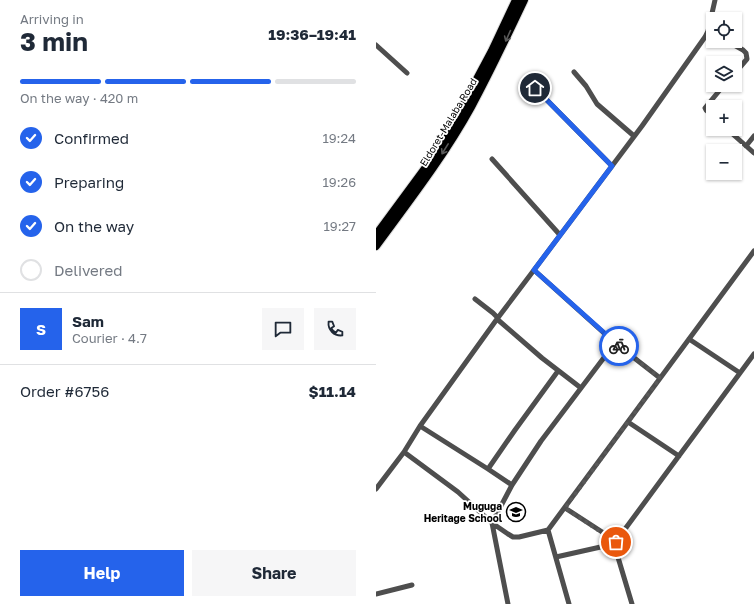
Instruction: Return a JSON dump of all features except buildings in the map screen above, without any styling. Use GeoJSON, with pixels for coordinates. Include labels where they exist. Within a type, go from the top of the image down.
{"type":"FeatureCollection","features":[{"type":"Feature","properties":{"kind":"highway","name":"Eldoret-Malaba Road"},"geometry":{"type":"LineString","coordinates":[[376,235],[424,170],[460,111],[492,51],[516,0]]}},
{"type":"Feature","properties":{"kind":"highway","name":"Eldoret-Malaba Road"},"geometry":{"type":"LineString","coordinates":[[376,246],[439,159],[470,108],[502,48],[524,0]]}},
{"type":"Feature","properties":{"kind":"street"},"geometry":{"type":"LineString","coordinates":[[713,12],[715,0]]}},
{"type":"Feature","properties":{"kind":"street"},"geometry":{"type":"LineString","coordinates":[[376,489],[404,452],[420,426],[497,318],[612,166],[706,36]]}},
{"type":"Feature","properties":{"kind":"street"},"geometry":{"type":"LineString","coordinates":[[376,45],[407,73]]}},
{"type":"Feature","properties":{"kind":"street"},"geometry":{"type":"LineString","coordinates":[[739,48],[746,53],[747,59],[742,65]]}},
{"type":"Feature","properties":{"kind":"street"},"geometry":{"type":"LineString","coordinates":[[574,72],[586,86],[597,104],[634,136]]}},
{"type":"Feature","properties":{"kind":"street"},"geometry":{"type":"LineString","coordinates":[[535,88],[612,166]]}},
{"type":"Feature","properties":{"kind":"street"},"geometry":{"type":"LineString","coordinates":[[712,100],[719,92]]}},
{"type":"Feature","properties":{"kind":"street"},"geometry":{"type":"LineString","coordinates":[[735,136],[754,153]]}},
{"type":"Feature","properties":{"kind":"street"},"geometry":{"type":"LineString","coordinates":[[746,146],[754,136]]}},
{"type":"Feature","properties":{"kind":"street"},"geometry":{"type":"LineString","coordinates":[[492,159],[560,235]]}},
{"type":"Feature","properties":{"kind":"street"},"geometry":{"type":"LineString","coordinates":[[404,452],[458,492],[492,523],[513,536],[518,537],[548,530],[754,251]]}},
{"type":"Feature","properties":{"kind":"street"},"geometry":{"type":"LineString","coordinates":[[534,270],[615,342],[660,378]]}},
{"type":"Feature","properties":{"kind":"street"},"geometry":{"type":"LineString","coordinates":[[475,299],[493,313],[558,371],[581,388]]}},
{"type":"Feature","properties":{"kind":"street"},"geometry":{"type":"LineString","coordinates":[[689,339],[740,373]]}},
{"type":"Feature","properties":{"kind":"street"},"geometry":{"type":"LineString","coordinates":[[508,604],[492,523],[512,485],[541,441],[615,342]]}},
{"type":"Feature","properties":{"kind":"street"},"geometry":{"type":"LineString","coordinates":[[556,557],[615,543],[754,354]]}},
{"type":"Feature","properties":{"kind":"street"},"geometry":{"type":"LineString","coordinates":[[488,469],[558,371]]}},
{"type":"Feature","properties":{"kind":"street"},"geometry":{"type":"LineString","coordinates":[[628,422],[679,456]]}},
{"type":"Feature","properties":{"kind":"street"},"geometry":{"type":"LineString","coordinates":[[420,426],[512,485]]}},
{"type":"Feature","properties":{"kind":"street"},"geometry":{"type":"LineString","coordinates":[[565,508],[615,543],[632,604]]}},
{"type":"Feature","properties":{"kind":"street"},"geometry":{"type":"LineString","coordinates":[[548,530],[569,604]]}},
{"type":"Feature","properties":{"kind":"street"},"geometry":{"type":"LineString","coordinates":[[376,594],[412,585]]}},
{"type":"Feature","properties":{"kind":"way so far"},"geometry":{"type":"LineString","coordinates":[[616,542],[565,508],[660,378],[619,346]]}},
{"type":"Feature","properties":{"kind":"place","name":"Muguga Heritage School"},"geometry":{"type":"Point","coordinates":[516,512]}},
{"type":"Feature","properties":{"kind":"route"},"geometry":{"type":"LineString","coordinates":[[535,88],[612,166],[534,270],[619,346]]}}]}
